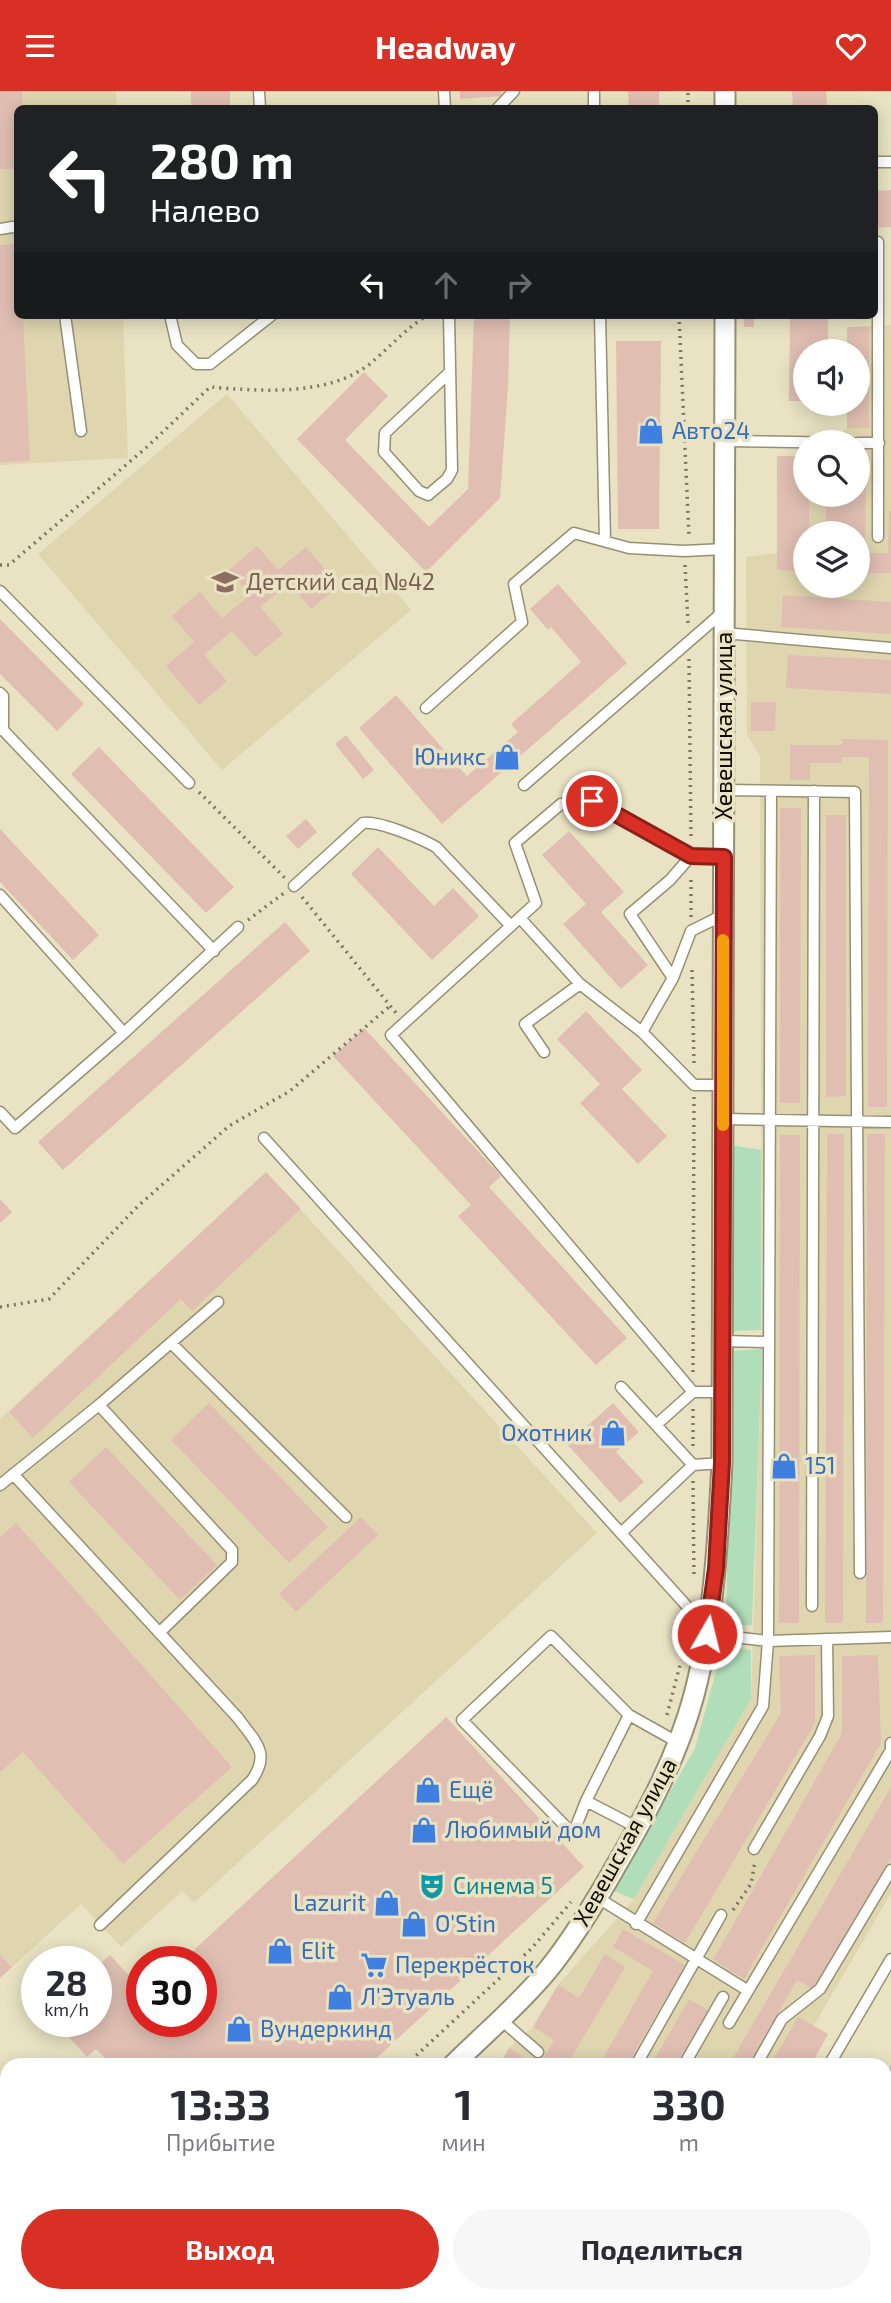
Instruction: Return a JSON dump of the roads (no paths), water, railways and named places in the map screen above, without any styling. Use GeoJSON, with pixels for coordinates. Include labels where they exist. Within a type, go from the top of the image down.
{"type":"FeatureCollection","features":[{"type":"Feature","properties":{"kind":"street","name":"Хевешская улица"},"geometry":{"type":"LineString","coordinates":[[460,2058],[547,1971],[578,1931],[598,1898],[638,1828],[679,1743],[694,1696],[707,1634],[716,1568],[722,1463],[725,319]]}},
{"type":"Feature","properties":{"kind":"lane"},"geometry":{"type":"LineString","coordinates":[[501,105],[514,91]]}},
{"type":"Feature","properties":{"kind":"lane"},"geometry":{"type":"LineString","coordinates":[[878,242],[878,537]]}},
{"type":"Feature","properties":{"kind":"lane"},"geometry":{"type":"LineString","coordinates":[[66,319],[81,431]]}},
{"type":"Feature","properties":{"kind":"lane"},"geometry":{"type":"LineString","coordinates":[[171,319],[177,345],[195,364],[210,364],[267,319]]}},
{"type":"Feature","properties":{"kind":"lane"},"geometry":{"type":"LineString","coordinates":[[449,319],[452,470],[447,479],[428,495],[419,491],[384,452],[385,433],[450,372]]}},
{"type":"Feature","properties":{"kind":"lane"},"geometry":{"type":"LineString","coordinates":[[600,319],[605,541]]}},
{"type":"Feature","properties":{"kind":"lane"},"geometry":{"type":"LineString","coordinates":[[725,441],[793,442]]}},
{"type":"Feature","properties":{"kind":"lane"},"geometry":{"type":"LineString","coordinates":[[870,443],[879,443]]}},
{"type":"Feature","properties":{"kind":"lane"},"geometry":{"type":"LineString","coordinates":[[426,708],[522,622],[514,584],[574,533],[629,548],[684,551],[724,549]]}},
{"type":"Feature","properties":{"kind":"lane"},"geometry":{"type":"LineString","coordinates":[[0,591],[189,783]]}},
{"type":"Feature","properties":{"kind":"lane"},"geometry":{"type":"LineString","coordinates":[[524,785],[724,611]]}},
{"type":"Feature","properties":{"kind":"lane"},"geometry":{"type":"LineString","coordinates":[[724,633],[891,648]]}},
{"type":"Feature","properties":{"kind":"lane"},"geometry":{"type":"LineString","coordinates":[[0,694],[3,696],[1,730],[214,951]]}},
{"type":"Feature","properties":{"kind":"lane"},"geometry":{"type":"LineString","coordinates":[[724,790],[855,792],[860,1573]]}},
{"type":"Feature","properties":{"kind":"lane"},"geometry":{"type":"LineString","coordinates":[[636,1924],[763,1706],[768,1641],[771,791]]}},
{"type":"Feature","properties":{"kind":"lane"},"geometry":{"type":"LineString","coordinates":[[812,1606],[814,791]]}},
{"type":"Feature","properties":{"kind":"lane"},"geometry":{"type":"LineString","coordinates":[[693,1392],[391,1035],[537,903],[515,843],[561,804],[592,801],[691,856],[724,857]]}},
{"type":"Feature","properties":{"kind":"lane"},"geometry":{"type":"LineString","coordinates":[[294,886],[363,823],[372,821],[421,838],[436,847],[511,926]]}},
{"type":"Feature","properties":{"kind":"lane"},"geometry":{"type":"LineString","coordinates":[[673,978],[630,914],[670,880],[691,856]]}},
{"type":"Feature","properties":{"kind":"lane"},"geometry":{"type":"LineString","coordinates":[[0,895],[124,1033]]}},
{"type":"Feature","properties":{"kind":"lane"},"geometry":{"type":"LineString","coordinates":[[642,1032],[673,978],[691,931],[723,915]]}},
{"type":"Feature","properties":{"kind":"lane"},"geometry":{"type":"LineString","coordinates":[[520,918],[580,984],[642,1032],[694,1085],[723,1084]]}},
{"type":"Feature","properties":{"kind":"lane"},"geometry":{"type":"LineString","coordinates":[[0,1112],[15,1128],[124,1033],[238,927]]}},
{"type":"Feature","properties":{"kind":"lane"},"geometry":{"type":"LineString","coordinates":[[544,1052],[525,1024],[580,984]]}},
{"type":"Feature","properties":{"kind":"lane"},"geometry":{"type":"LineString","coordinates":[[723,1119],[891,1122]]}},
{"type":"Feature","properties":{"kind":"lane"},"geometry":{"type":"LineString","coordinates":[[264,1138],[694,1614],[707,1634],[768,1641],[891,1637]]}},
{"type":"Feature","properties":{"kind":"lane"},"geometry":{"type":"LineString","coordinates":[[0,1485],[99,1405],[218,1302]]}},
{"type":"Feature","properties":{"kind":"lane"},"geometry":{"type":"LineString","coordinates":[[722,1341],[769,1342]]}},
{"type":"Feature","properties":{"kind":"lane"},"geometry":{"type":"LineString","coordinates":[[171,1343],[346,1517]]}},
{"type":"Feature","properties":{"kind":"lane"},"geometry":{"type":"LineString","coordinates":[[621,1387],[693,1465]]}},
{"type":"Feature","properties":{"kind":"lane"},"geometry":{"type":"LineString","coordinates":[[656,1425],[693,1392],[722,1392]]}},
{"type":"Feature","properties":{"kind":"lane"},"geometry":{"type":"LineString","coordinates":[[99,1405],[232,1550],[232,1562],[159,1633]]}},
{"type":"Feature","properties":{"kind":"lane"},"geometry":{"type":"LineString","coordinates":[[621,1533],[693,1465],[722,1463]]}},
{"type":"Feature","properties":{"kind":"lane"},"geometry":{"type":"LineString","coordinates":[[13,1474],[238,1718],[261,1750],[261,1767],[252,1780],[100,1925]]}},
{"type":"Feature","properties":{"kind":"lane"},"geometry":{"type":"LineString","coordinates":[[629,1715],[586,1801],[573,1834],[462,1720],[551,1636],[629,1715],[679,1743]]}},
{"type":"Feature","properties":{"kind":"lane"},"geometry":{"type":"LineString","coordinates":[[754,1849],[820,1736],[828,1716],[827,1639]]}},
{"type":"Feature","properties":{"kind":"lane"},"geometry":{"type":"LineString","coordinates":[[729,2023],[891,1750],[891,1743]]}},
{"type":"Feature","properties":{"kind":"lane"},"geometry":{"type":"LineString","coordinates":[[586,1801],[638,1828]]}},
{"type":"Feature","properties":{"kind":"lane"},"geometry":{"type":"LineString","coordinates":[[760,2058],[782,2019],[820,1989],[891,1870]]}},
{"type":"Feature","properties":{"kind":"lane"},"geometry":{"type":"LineString","coordinates":[[598,1898],[636,1924],[747,1990]]}},
{"type":"Feature","properties":{"kind":"lane"},"geometry":{"type":"LineString","coordinates":[[640,2058],[721,1915]]}},
{"type":"Feature","properties":{"kind":"lane"},"geometry":{"type":"LineString","coordinates":[[834,2058],[891,1959]]}},
{"type":"Feature","properties":{"kind":"lane"},"geometry":{"type":"LineString","coordinates":[[688,2058],[723,1997]]}},
{"type":"Feature","properties":{"kind":"lane"},"geometry":{"type":"LineString","coordinates":[[500,2019],[538,2052]]}},
{"type":"Feature","properties":{"kind":"place","name":"Авто24"},"geometry":{"type":"Point","coordinates":[651,431]}},
{"type":"Feature","properties":{"kind":"place","name":"Детский сад №42"},"geometry":{"type":"Point","coordinates":[225,582]}},
{"type":"Feature","properties":{"kind":"place","name":"Юникс"},"geometry":{"type":"Point","coordinates":[507,757]}},
{"type":"Feature","properties":{"kind":"place","name":"Охотник"},"geometry":{"type":"Point","coordinates":[613,1433]}},
{"type":"Feature","properties":{"kind":"place","name":"151"},"geometry":{"type":"Point","coordinates":[784,1466]}},
{"type":"Feature","properties":{"kind":"place","name":"Ещё"},"geometry":{"type":"Point","coordinates":[428,1790]}},
{"type":"Feature","properties":{"kind":"place","name":"Любимый дом"},"geometry":{"type":"Point","coordinates":[424,1830]}},
{"type":"Feature","properties":{"kind":"place","name":"Синема 5"},"geometry":{"type":"Point","coordinates":[432,1886]}},
{"type":"Feature","properties":{"kind":"place","name":"Lazurit"},"geometry":{"type":"Point","coordinates":[387,1903]}},
{"type":"Feature","properties":{"kind":"place","name":"O'Stin"},"geometry":{"type":"Point","coordinates":[414,1924]}},
{"type":"Feature","properties":{"kind":"place","name":"Elit"},"geometry":{"type":"Point","coordinates":[280,1951]}},
{"type":"Feature","properties":{"kind":"place","name":"Перекрёсток"},"geometry":{"type":"Point","coordinates":[374,1965]}},
{"type":"Feature","properties":{"kind":"place","name":"Л'Этуаль"},"geometry":{"type":"Point","coordinates":[340,1997]}},
{"type":"Feature","properties":{"kind":"place","name":"Вундеркинд"},"geometry":{"type":"Point","coordinates":[239,2029]}}]}
